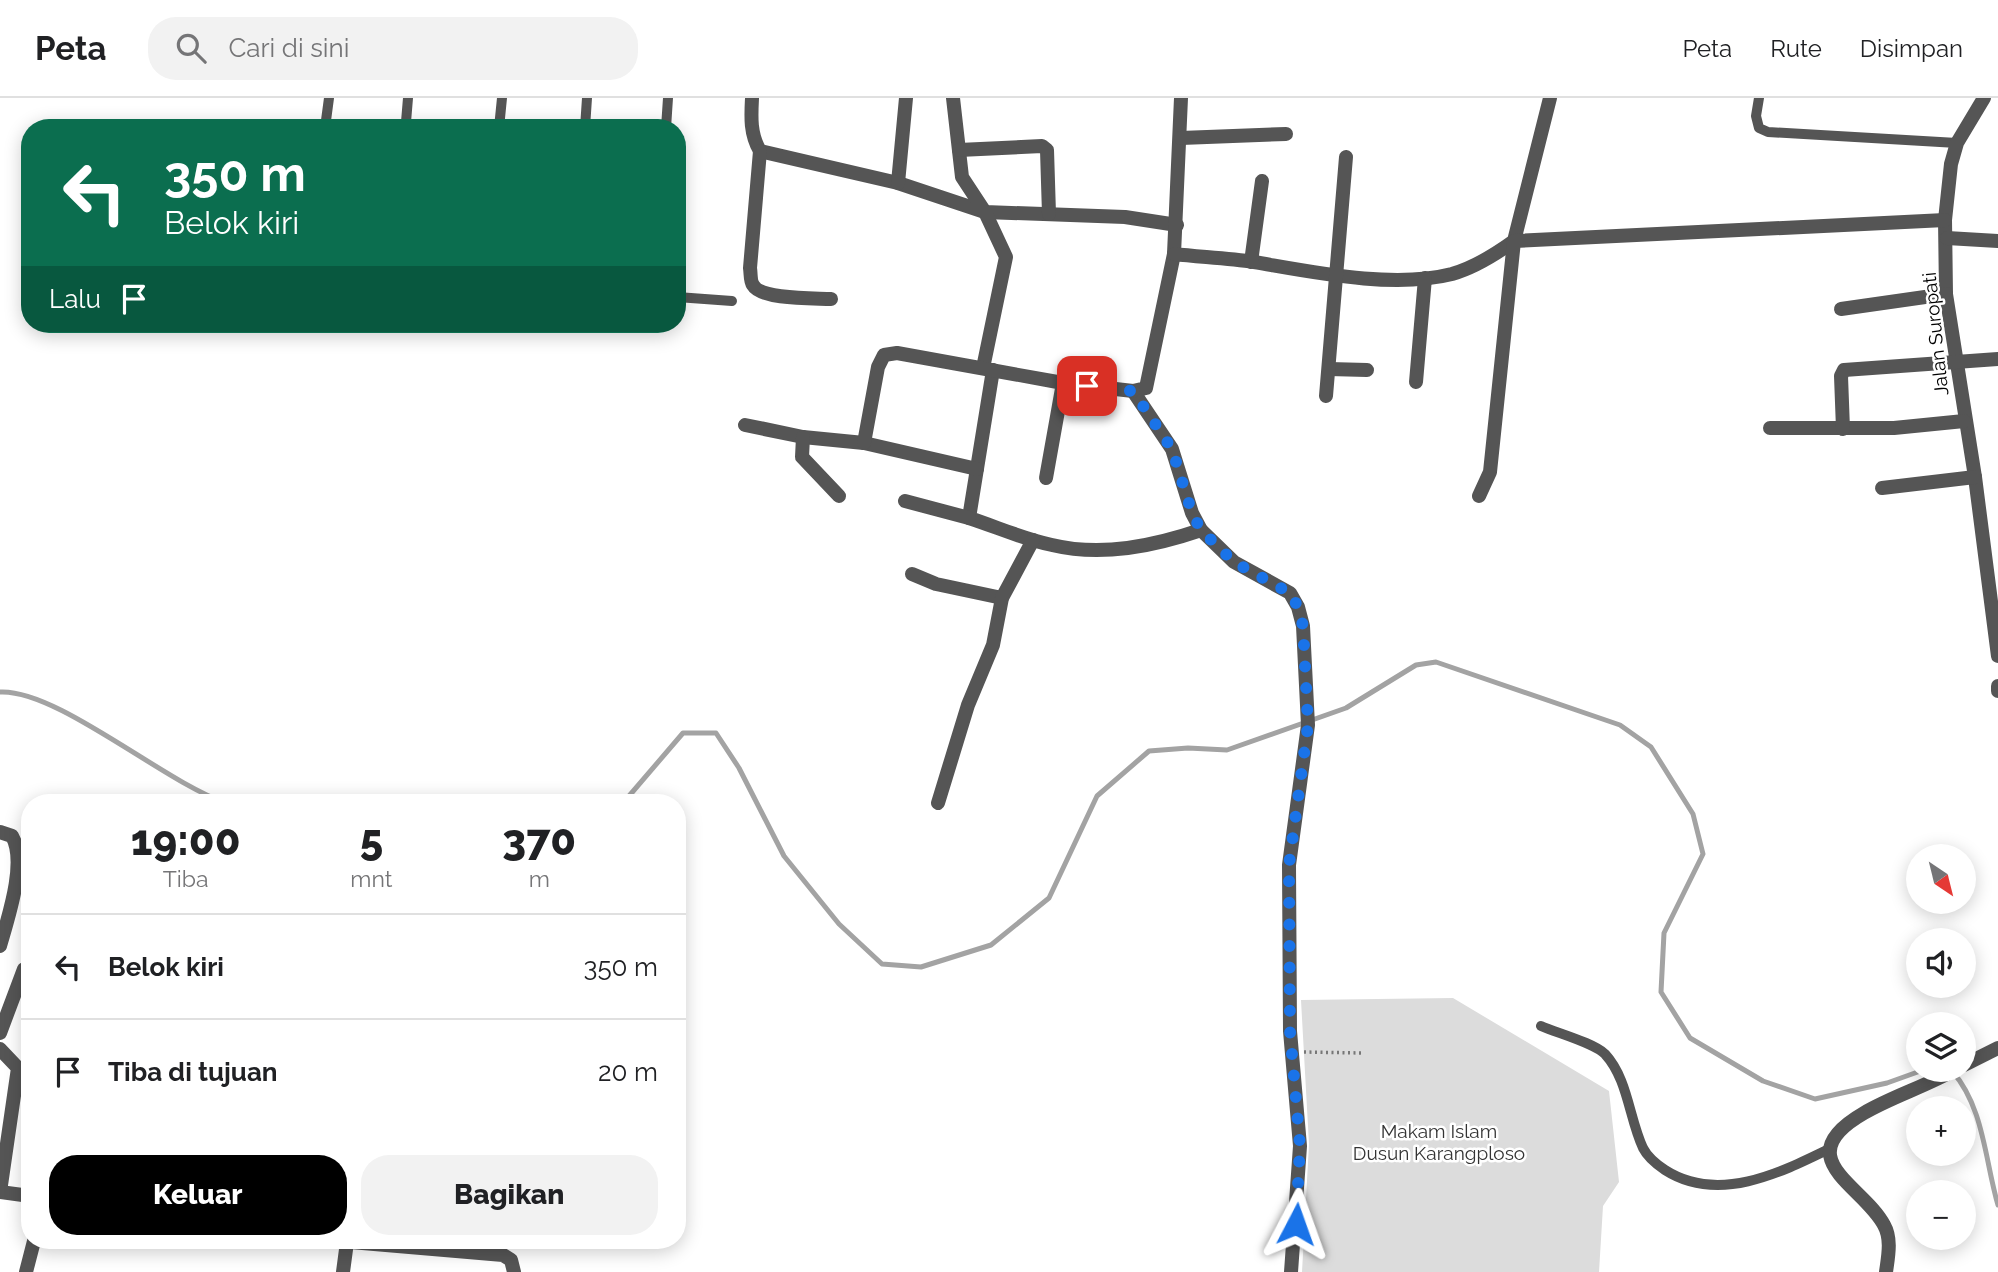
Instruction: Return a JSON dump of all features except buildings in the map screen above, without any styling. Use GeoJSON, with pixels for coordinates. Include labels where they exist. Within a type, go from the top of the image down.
{"type":"FeatureCollection","features":[{"type":"Feature","properties":{"kind":"street"},"geometry":{"type":"LineString","coordinates":[[752,98],[754,141],[760,151],[750,268],[752,285],[759,292],[771,295],[831,299]]}},
{"type":"Feature","properties":{"kind":"street"},"geometry":{"type":"LineString","coordinates":[[898,183],[906,98]]}},
{"type":"Feature","properties":{"kind":"street"},"geometry":{"type":"LineString","coordinates":[[953,98],[963,149],[962,177],[990,212],[1006,257],[988,369],[969,518]]}},
{"type":"Feature","properties":{"kind":"street"},"geometry":{"type":"LineString","coordinates":[[1181,98],[1174,254],[1142,385],[1172,449],[1192,513],[1201,530],[1234,562],[1284,589],[1294,599],[1303,626],[1308,725],[1289,865],[1292,1052],[1300,1146],[1292,1272]]}},
{"type":"Feature","properties":{"kind":"street"},"geometry":{"type":"LineString","coordinates":[[1479,496],[1490,472],[1514,241],[1550,98]]}},
{"type":"Feature","properties":{"kind":"street","name":"Jalan Suropati"},"geometry":{"type":"LineString","coordinates":[[1984,98],[1957,143],[1948,182],[1945,220],[1946,294],[1975,477],[1998,656]]}},
{"type":"Feature","properties":{"kind":"street"},"geometry":{"type":"LineString","coordinates":[[1181,138],[1286,134]]}},
{"type":"Feature","properties":{"kind":"street"},"geometry":{"type":"LineString","coordinates":[[963,149],[1042,146],[1047,150],[1049,214]]}},
{"type":"Feature","properties":{"kind":"street"},"geometry":{"type":"LineString","coordinates":[[760,151],[898,183],[990,212],[1125,217],[1177,225]]}},
{"type":"Feature","properties":{"kind":"street"},"geometry":{"type":"LineString","coordinates":[[1326,397],[1346,157]]}},
{"type":"Feature","properties":{"kind":"street"},"geometry":{"type":"LineString","coordinates":[[1251,262],[1262,181]]}},
{"type":"Feature","properties":{"kind":"street"},"geometry":{"type":"LineString","coordinates":[[1174,254],[1251,262],[1334,276],[1425,278],[1454,273],[1499,253],[1514,241],[1945,220]]}},
{"type":"Feature","properties":{"kind":"street"},"geometry":{"type":"LineString","coordinates":[[1947,238],[1998,241]]}},
{"type":"Feature","properties":{"kind":"street"},"geometry":{"type":"LineString","coordinates":[[1416,382],[1425,278]]}},
{"type":"Feature","properties":{"kind":"street"},"geometry":{"type":"LineString","coordinates":[[1841,309],[1946,294]]}},
{"type":"Feature","properties":{"kind":"street"},"geometry":{"type":"LineString","coordinates":[[864,443],[878,367],[884,355],[897,353],[1063,383],[1142,385]]}},
{"type":"Feature","properties":{"kind":"street"},"geometry":{"type":"LineString","coordinates":[[1843,429],[1841,376],[1844,370],[1998,359]]}},
{"type":"Feature","properties":{"kind":"street"},"geometry":{"type":"LineString","coordinates":[[1329,369],[1367,370]]}},
{"type":"Feature","properties":{"kind":"street"},"geometry":{"type":"LineString","coordinates":[[1046,478],[1063,383]]}},
{"type":"Feature","properties":{"kind":"street"},"geometry":{"type":"LineString","coordinates":[[1770,428],[1843,429],[1964,421]]}},
{"type":"Feature","properties":{"kind":"street"},"geometry":{"type":"LineString","coordinates":[[745,425],[803,437],[864,443],[977,469]]}},
{"type":"Feature","properties":{"kind":"street"},"geometry":{"type":"LineString","coordinates":[[803,437],[802,457],[839,496]]}},
{"type":"Feature","properties":{"kind":"street"},"geometry":{"type":"LineString","coordinates":[[1882,488],[1975,477]]}},
{"type":"Feature","properties":{"kind":"street"},"geometry":{"type":"LineString","coordinates":[[905,501],[969,518],[1033,540],[1072,549],[1124,549],[1169,541],[1201,530]]}},
{"type":"Feature","properties":{"kind":"street"},"geometry":{"type":"LineString","coordinates":[[938,803],[968,705],[993,645],[1002,598],[1033,540]]}},
{"type":"Feature","properties":{"kind":"street"},"geometry":{"type":"LineString","coordinates":[[912,574],[936,584],[1002,598]]}},
{"type":"Feature","properties":{"kind":"street"},"geometry":{"type":"LineString","coordinates":[[0,832],[12,836],[16,843],[16,884],[0,946]]}},
{"type":"Feature","properties":{"kind":"street"},"geometry":{"type":"LineString","coordinates":[[0,1033],[21,977]]}},
{"type":"Feature","properties":{"kind":"street"},"geometry":{"type":"LineString","coordinates":[[1976,1060],[1998,1048]]}},
{"type":"Feature","properties":{"kind":"street"},"geometry":{"type":"LineString","coordinates":[[0,1049],[18,1068],[0,1192],[21,1195]]}},
{"type":"Feature","properties":{"kind":"street"},"geometry":{"type":"LineString","coordinates":[[1888,1270],[1889,1237],[1884,1224],[1840,1177],[1831,1161],[1830,1148],[1844,1128],[1864,1113],[1931,1082]]}},
{"type":"Feature","properties":{"kind":"street"},"geometry":{"type":"LineString","coordinates":[[26,1272],[32,1249]]}},
{"type":"Feature","properties":{"kind":"street"},"geometry":{"type":"LineString","coordinates":[[343,1272],[348,1249]]}},
{"type":"Feature","properties":{"kind":"street"},"geometry":{"type":"LineString","coordinates":[[432,1249],[503,1255],[511,1260],[514,1272]]}},
{"type":"Feature","properties":{"kind":"lane"},"geometry":{"type":"LineString","coordinates":[[326,119],[329,98]]}},
{"type":"Feature","properties":{"kind":"lane"},"geometry":{"type":"LineString","coordinates":[[406,119],[408,98]]}},
{"type":"Feature","properties":{"kind":"lane"},"geometry":{"type":"LineString","coordinates":[[500,119],[502,98]]}},
{"type":"Feature","properties":{"kind":"lane"},"geometry":{"type":"LineString","coordinates":[[586,119],[587,98]]}},
{"type":"Feature","properties":{"kind":"lane"},"geometry":{"type":"LineString","coordinates":[[667,119],[668,98]]}},
{"type":"Feature","properties":{"kind":"lane"},"geometry":{"type":"LineString","coordinates":[[1759,98],[1756,123],[1759,128],[1768,132],[1957,143]]}},
{"type":"Feature","properties":{"kind":"lane"},"geometry":{"type":"LineString","coordinates":[[686,298],[732,301]]}},
{"type":"Feature","properties":{"kind":"lane"},"geometry":{"type":"LineString","coordinates":[[1541,1026],[1603,1052],[1616,1071],[1643,1149],[1652,1161],[1680,1180],[1723,1187],[1782,1171],[1830,1148]]}},
{"type":"Feature","properties":{"kind":"path"},"geometry":{"type":"LineString","coordinates":[[1292,1052],[1362,1053]]}},
{"type":"Feature","properties":{"kind":"green space","name":"Makam Islam Dusun Karangploso"},"geometry":{"type":"Polygon","coordinates":[[[1453,998],[1609,1091],[1619,1182],[1603,1206],[1599,1272],[1302,1272],[1309,1144],[1301,1000],[1453,998]]]}},
{"type":"Feature","properties":{"kind":"waterway"},"geometry":{"type":"LineString","coordinates":[[631,794],[683,733],[716,733],[739,768],[784,856],[839,924],[882,964],[921,967],[991,945],[1049,898],[1097,796],[1149,751],[1188,748],[1227,750],[1346,708],[1416,665],[1436,662],[1620,725],[1651,747],[1693,814],[1703,854],[1664,933],[1661,992],[1690,1038],[1763,1081],[1815,1099],[1906,1076]]}},
{"type":"Feature","properties":{"kind":"waterway"},"geometry":{"type":"LineString","coordinates":[[0,692],[24,695],[51,705],[206,794]]}},
{"type":"Feature","properties":{"kind":"waterway"},"geometry":{"type":"LineString","coordinates":[[1961,1082],[1977,1118],[1998,1205]]}},
{"type":"Feature","properties":{"kind":"route"},"geometry":{"type":"LineString","coordinates":[[1087,386],[1133,391],[1172,449],[1192,513],[1201,530],[1234,562],[1290,593],[1298,607],[1303,626],[1308,725],[1289,865],[1290,1031],[1300,1146],[1296,1224]]}}]}
